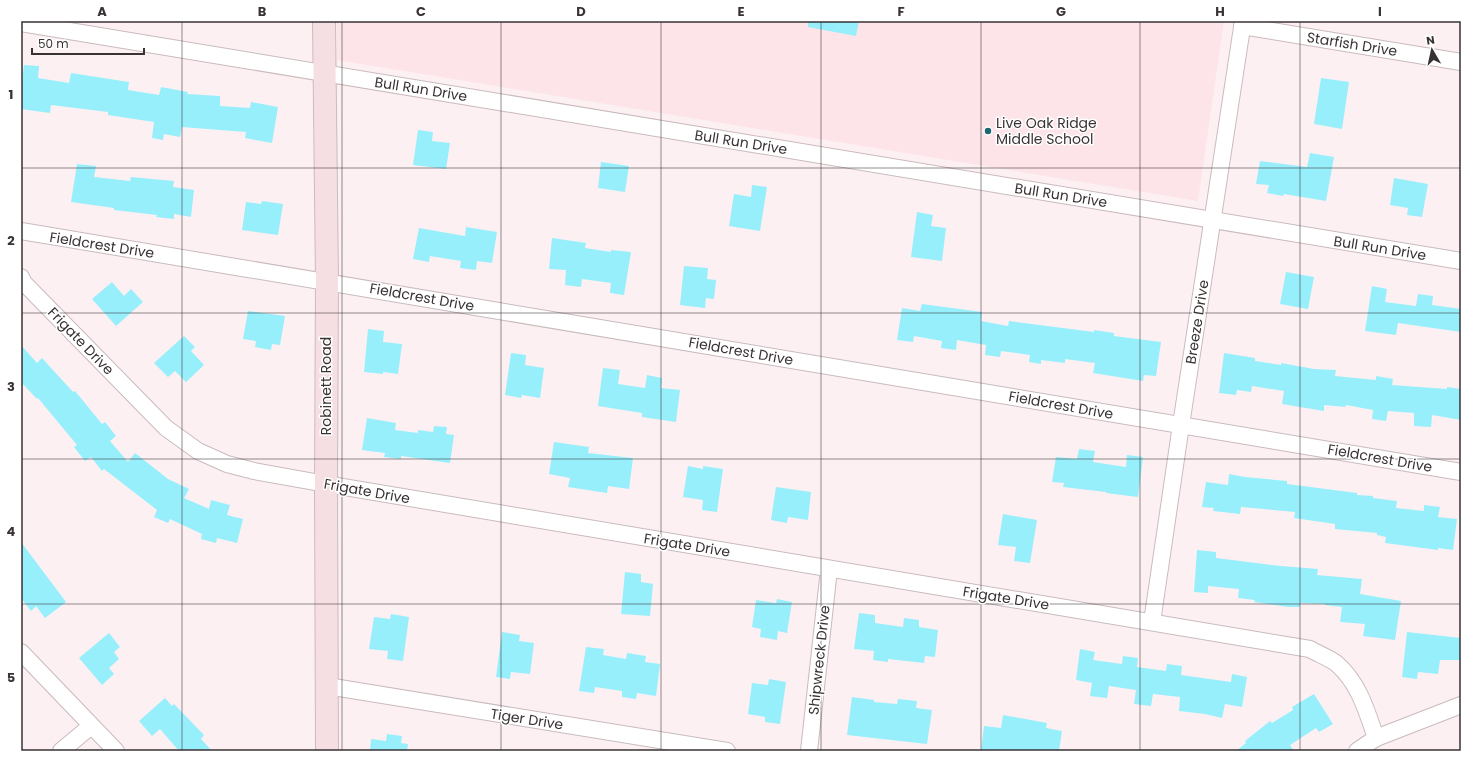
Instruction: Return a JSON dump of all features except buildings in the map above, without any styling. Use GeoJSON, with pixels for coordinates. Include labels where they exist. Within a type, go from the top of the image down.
{"type":"FeatureCollection","features":[{"type":"Feature","properties":{"kind":"street","name":"Robinett Road"},"geometry":{"type":"LineString","coordinates":[[324,21],[327,281],[327,751]]}},
{"type":"Feature","properties":{"kind":"street","name":"Bull Run Drive"},"geometry":{"type":"LineString","coordinates":[[21,23],[1461,261]]}},
{"type":"Feature","properties":{"kind":"street","name":"Starfish Drive"},"geometry":{"type":"LineString","coordinates":[[1242,23],[1461,62]]}},
{"type":"Feature","properties":{"kind":"street","name":"Breeze Drive"},"geometry":{"type":"LineString","coordinates":[[1152,622],[1180,425],[1242,23]]}},
{"type":"Feature","properties":{"kind":"street","name":"Fieldcrest Drive"},"geometry":{"type":"LineString","coordinates":[[21,231],[1461,472]]}},
{"type":"Feature","properties":{"kind":"street","name":"Frigate Drive"},"geometry":{"type":"LineString","coordinates":[[21,277],[24,283],[166,428],[198,451],[227,464],[254,471],[326,484],[1310,649],[1336,663],[1351,680],[1364,703],[1376,738]]}},
{"type":"Feature","properties":{"kind":"street","name":"Shipwreck Drive"},"geometry":{"type":"LineString","coordinates":[[809,751],[829,569]]}},
{"type":"Feature","properties":{"kind":"street"},"geometry":{"type":"LineString","coordinates":[[21,652],[116,751]]}},
{"type":"Feature","properties":{"kind":"street","name":"Tiger Drive"},"geometry":{"type":"LineString","coordinates":[[327,686],[727,751]]}},
{"type":"Feature","properties":{"kind":"street"},"geometry":{"type":"LineString","coordinates":[[1357,751],[1376,738],[1461,705]]}},
{"type":"Feature","properties":{"kind":"street"},"geometry":{"type":"LineString","coordinates":[[61,751],[91,726]]}},
{"type":"Feature","properties":{"kind":"shaded area","name":"Live Oak Ridge Middle School"},"geometry":{"type":"Polygon","coordinates":[[[337,21],[1224,21],[1198,201],[337,60],[337,21]]]}},
{"type":"Feature","properties":{"kind":"place","name":"Live Oak Ridge Middle School"},"geometry":{"type":"Point","coordinates":[988,131]}}]}
